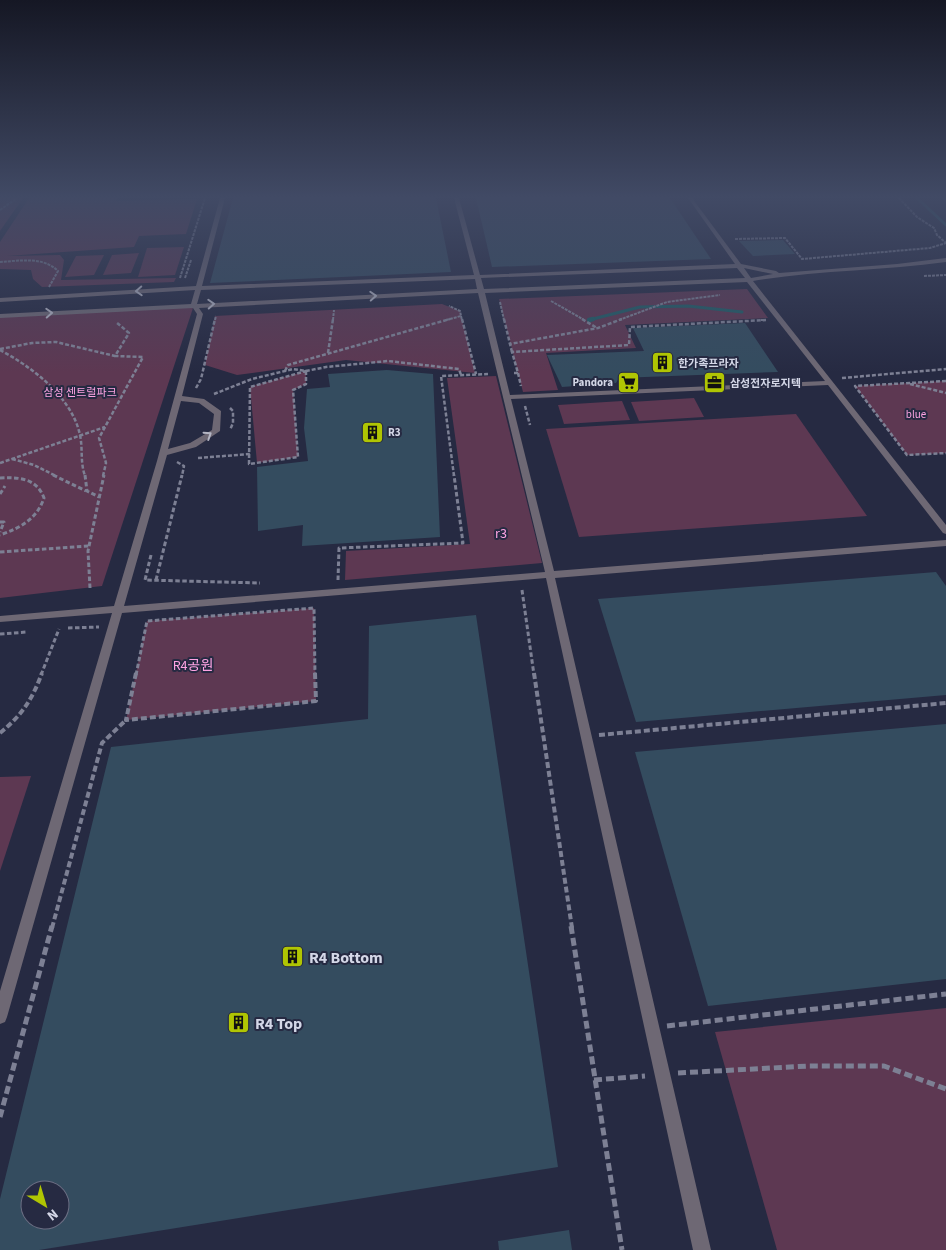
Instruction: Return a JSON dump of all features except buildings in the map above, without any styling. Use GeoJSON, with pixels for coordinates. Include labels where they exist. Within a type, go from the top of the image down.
{"type":"FeatureCollection","features":[{"type":"Feature","properties":{"kind":"lane"},"geometry":{"type":"LineString","coordinates":[[194,305],[207,256]]}},
{"type":"Feature","properties":{"kind":"lane"},"geometry":{"type":"LineString","coordinates":[[471,256],[550,575],[702,1250]]}},
{"type":"Feature","properties":{"kind":"lane"},"geometry":{"type":"LineString","coordinates":[[733,256],[749,280],[946,531]]}},
{"type":"Feature","properties":{"kind":"lane"},"geometry":{"type":"LineString","coordinates":[[0,316],[481,291],[749,280],[782,274],[904,266],[943,261]]}},
{"type":"Feature","properties":{"kind":"lane"},"geometry":{"type":"LineString","coordinates":[[0,300],[199,288],[476,275],[740,266],[782,274]]}},
{"type":"Feature","properties":{"kind":"lane"},"geometry":{"type":"LineString","coordinates":[[0,1017],[2,998],[112,626],[171,457],[178,398],[200,314],[194,305]]}},
{"type":"Feature","properties":{"kind":"lane"},"geometry":{"type":"LineString","coordinates":[[507,397],[828,381]]}},
{"type":"Feature","properties":{"kind":"lane"},"geometry":{"type":"LineString","coordinates":[[171,457],[216,431],[218,412],[200,401],[178,398]]}},
{"type":"Feature","properties":{"kind":"lane"},"geometry":{"type":"LineString","coordinates":[[0,619],[946,543]]}},
{"type":"Feature","properties":{"kind":"path"},"geometry":{"type":"LineString","coordinates":[[179,282],[187,256]]}},
{"type":"Feature","properties":{"kind":"path"},"geometry":{"type":"LineString","coordinates":[[801,256],[802,258],[823,256]]}},
{"type":"Feature","properties":{"kind":"path"},"geometry":{"type":"LineString","coordinates":[[183,284],[192,258]]}},
{"type":"Feature","properties":{"kind":"path"},"geometry":{"type":"LineString","coordinates":[[0,262],[44,263],[54,266],[58,271],[49,283],[48,290]]}},
{"type":"Feature","properties":{"kind":"path"},"geometry":{"type":"LineString","coordinates":[[337,586],[339,548],[464,543],[441,376],[518,373],[510,344],[598,328],[668,302],[723,294]]}},
{"type":"Feature","properties":{"kind":"path"},"geometry":{"type":"LineString","coordinates":[[545,297],[598,328]]}},
{"type":"Feature","properties":{"kind":"path"},"geometry":{"type":"LineString","coordinates":[[442,304],[454,306],[460,311],[476,374]]}},
{"type":"Feature","properties":{"kind":"path"},"geometry":{"type":"LineString","coordinates":[[328,353],[334,310]]}},
{"type":"Feature","properties":{"kind":"path"},"geometry":{"type":"LineString","coordinates":[[196,390],[201,379],[215,316],[225,315]]}},
{"type":"Feature","properties":{"kind":"path"},"geometry":{"type":"LineString","coordinates":[[284,371],[288,364],[461,316]]}},
{"type":"Feature","properties":{"kind":"path"},"geometry":{"type":"LineString","coordinates":[[112,317],[129,333],[115,356]]}},
{"type":"Feature","properties":{"kind":"path"},"geometry":{"type":"LineString","coordinates":[[512,352],[629,345],[630,326],[780,319]]}},
{"type":"Feature","properties":{"kind":"path"},"geometry":{"type":"LineString","coordinates":[[0,349],[32,343],[56,342],[115,356],[143,357],[99,438],[106,463],[89,546],[90,588]]}},
{"type":"Feature","properties":{"kind":"path"},"geometry":{"type":"LineString","coordinates":[[0,349],[16,357],[57,394],[76,423],[83,451],[81,466],[85,476],[87,491]]}},
{"type":"Feature","properties":{"kind":"path"},"geometry":{"type":"LineString","coordinates":[[306,371],[306,384],[294,390],[298,457],[249,464],[250,386],[306,371],[326,366],[388,362],[440,365],[459,369],[461,375]]}},
{"type":"Feature","properties":{"kind":"path"},"geometry":{"type":"LineString","coordinates":[[214,396],[210,395],[252,379],[294,369],[306,371]]}},
{"type":"Feature","properties":{"kind":"path"},"geometry":{"type":"LineString","coordinates":[[828,381],[946,369]]}},
{"type":"Feature","properties":{"kind":"path"},"geometry":{"type":"LineString","coordinates":[[946,381],[855,386],[907,455],[946,453]]}},
{"type":"Feature","properties":{"kind":"path"},"geometry":{"type":"LineString","coordinates":[[905,383],[946,393]]}},
{"type":"Feature","properties":{"kind":"path"},"geometry":{"type":"LineString","coordinates":[[524,398],[530,426]]}},
{"type":"Feature","properties":{"kind":"path"},"geometry":{"type":"LineString","coordinates":[[228,407],[233,411],[233,425],[228,432]]}},
{"type":"Feature","properties":{"kind":"path"},"geometry":{"type":"LineString","coordinates":[[0,464],[105,426]]}},
{"type":"Feature","properties":{"kind":"path"},"geometry":{"type":"LineString","coordinates":[[195,458],[250,454]]}},
{"type":"Feature","properties":{"kind":"path"},"geometry":{"type":"LineString","coordinates":[[171,457],[186,459]]}},
{"type":"Feature","properties":{"kind":"path"},"geometry":{"type":"LineString","coordinates":[[156,580],[184,466],[171,457]]}},
{"type":"Feature","properties":{"kind":"path"},"geometry":{"type":"LineString","coordinates":[[10,459],[34,466],[99,497]]}},
{"type":"Feature","properties":{"kind":"path"},"geometry":{"type":"LineString","coordinates":[[0,478],[29,481],[39,486],[44,498],[38,512],[26,524],[0,533]]}},
{"type":"Feature","properties":{"kind":"path"},"geometry":{"type":"LineString","coordinates":[[0,494],[5,486]]}},
{"type":"Feature","properties":{"kind":"path"},"geometry":{"type":"LineString","coordinates":[[0,522],[4,522],[0,533]]}},
{"type":"Feature","properties":{"kind":"path"},"geometry":{"type":"LineString","coordinates":[[0,552],[89,546]]}},
{"type":"Feature","properties":{"kind":"path"},"geometry":{"type":"LineString","coordinates":[[151,552],[145,580],[261,584]]}},
{"type":"Feature","properties":{"kind":"path"},"geometry":{"type":"LineString","coordinates":[[512,590],[522,590],[594,1080],[622,1250]]}},
{"type":"Feature","properties":{"kind":"path"},"geometry":{"type":"LineString","coordinates":[[0,1117],[102,743],[126,720],[147,621],[324,607]]}},
{"type":"Feature","properties":{"kind":"path"},"geometry":{"type":"LineString","coordinates":[[126,720],[316,701],[314,608]]}},
{"type":"Feature","properties":{"kind":"path"},"geometry":{"type":"LineString","coordinates":[[49,630],[112,626]]}},
{"type":"Feature","properties":{"kind":"path"},"geometry":{"type":"LineString","coordinates":[[0,733],[11,724],[32,699],[59,629]]}},
{"type":"Feature","properties":{"kind":"path"},"geometry":{"type":"LineString","coordinates":[[0,634],[30,631]]}},
{"type":"Feature","properties":{"kind":"path"},"geometry":{"type":"LineString","coordinates":[[586,736],[946,703]]}},
{"type":"Feature","properties":{"kind":"path"},"geometry":{"type":"LineString","coordinates":[[652,1028],[946,994]]}},
{"type":"Feature","properties":{"kind":"path"},"geometry":{"type":"LineString","coordinates":[[594,1080],[662,1074],[800,1067],[884,1066],[946,1089]]}},
{"type":"Feature","properties":{"kind":"green space"},"geometry":{"type":"Polygon","coordinates":[[[0,256],[61,256],[64,260],[61,280],[176,278],[174,282],[42,287],[33,279],[31,270],[0,269],[0,256]]]}},
{"type":"Feature","properties":{"kind":"green space"},"geometry":{"type":"Polygon","coordinates":[[[76,256],[103,256],[94,275],[65,277],[76,256]]]}},
{"type":"Feature","properties":{"kind":"green space"},"geometry":{"type":"Polygon","coordinates":[[[111,256],[138,256],[131,273],[103,275],[111,256]]]}},
{"type":"Feature","properties":{"kind":"green space"},"geometry":{"type":"Polygon","coordinates":[[[144,256],[181,256],[175,275],[138,277],[144,256]]]}},
{"type":"Feature","properties":{"kind":"green space"},"geometry":{"type":"Polygon","coordinates":[[[747,289],[768,318],[625,325],[636,348],[546,353],[558,390],[523,392],[499,299],[747,289]]]}},
{"type":"Feature","properties":{"kind":"green space"},"geometry":{"type":"Polygon","coordinates":[[[442,304],[460,311],[475,373],[346,360],[237,375],[205,365],[215,316],[442,304]]]}},
{"type":"Feature","properties":{"kind":"green space","name":"삼성 센트럴파크"},"geometry":{"type":"Polygon","coordinates":[[[194,305],[102,586],[0,598],[0,316],[194,305]]]}},
{"type":"Feature","properties":{"kind":"green space"},"geometry":{"type":"Polygon","coordinates":[[[306,371],[306,384],[293,390],[298,457],[257,463],[250,387],[306,371]]]}},
{"type":"Feature","properties":{"kind":"green space","name":"r3"},"geometry":{"type":"Polygon","coordinates":[[[496,376],[542,563],[345,580],[346,551],[470,544],[447,378],[496,376]]]}},
{"type":"Feature","properties":{"kind":"green space","name":"blue"},"geometry":{"type":"Polygon","coordinates":[[[946,381],[946,453],[907,455],[855,386],[946,381]]]}},
{"type":"Feature","properties":{"kind":"green space"},"geometry":{"type":"Polygon","coordinates":[[[694,398],[704,417],[639,421],[631,402],[694,398]]]}},
{"type":"Feature","properties":{"kind":"green space"},"geometry":{"type":"Polygon","coordinates":[[[622,401],[630,420],[564,424],[558,405],[622,401]]]}},
{"type":"Feature","properties":{"kind":"green space"},"geometry":{"type":"Polygon","coordinates":[[[796,414],[867,516],[579,537],[546,429],[796,414]]]}},
{"type":"Feature","properties":{"kind":"green space","name":"R4공원"},"geometry":{"type":"Polygon","coordinates":[[[314,608],[316,701],[126,720],[147,621],[314,608]]]}},
{"type":"Feature","properties":{"kind":"green space"},"geometry":{"type":"Polygon","coordinates":[[[31,776],[0,871],[0,777],[31,776]]]}},
{"type":"Feature","properties":{"kind":"green space"},"geometry":{"type":"Polygon","coordinates":[[[946,1008],[946,1250],[777,1250],[715,1032],[946,1008]]]}},
{"type":"Feature","properties":{"kind":"waterway"},"geometry":{"type":"LineString","coordinates":[[593,319],[589,320],[640,307],[688,306],[742,312]]}},
{"type":"Feature","properties":{"kind":"place","name":"한가족프라자"},"geometry":{"type":"Point","coordinates":[662,363]}},
{"type":"Feature","properties":{"kind":"place","name":"Pandora"},"geometry":{"type":"Point","coordinates":[629,382]}},
{"type":"Feature","properties":{"kind":"place","name":"삼성전자로지텍"},"geometry":{"type":"Point","coordinates":[714,383]}},
{"type":"Feature","properties":{"kind":"place","name":"R3"},"geometry":{"type":"Point","coordinates":[372,432]}},
{"type":"Feature","properties":{"kind":"place","name":"R4 Bottom"},"geometry":{"type":"Point","coordinates":[293,957]}},
{"type":"Feature","properties":{"kind":"place","name":"R4 Top"},"geometry":{"type":"Point","coordinates":[239,1023]}}]}
